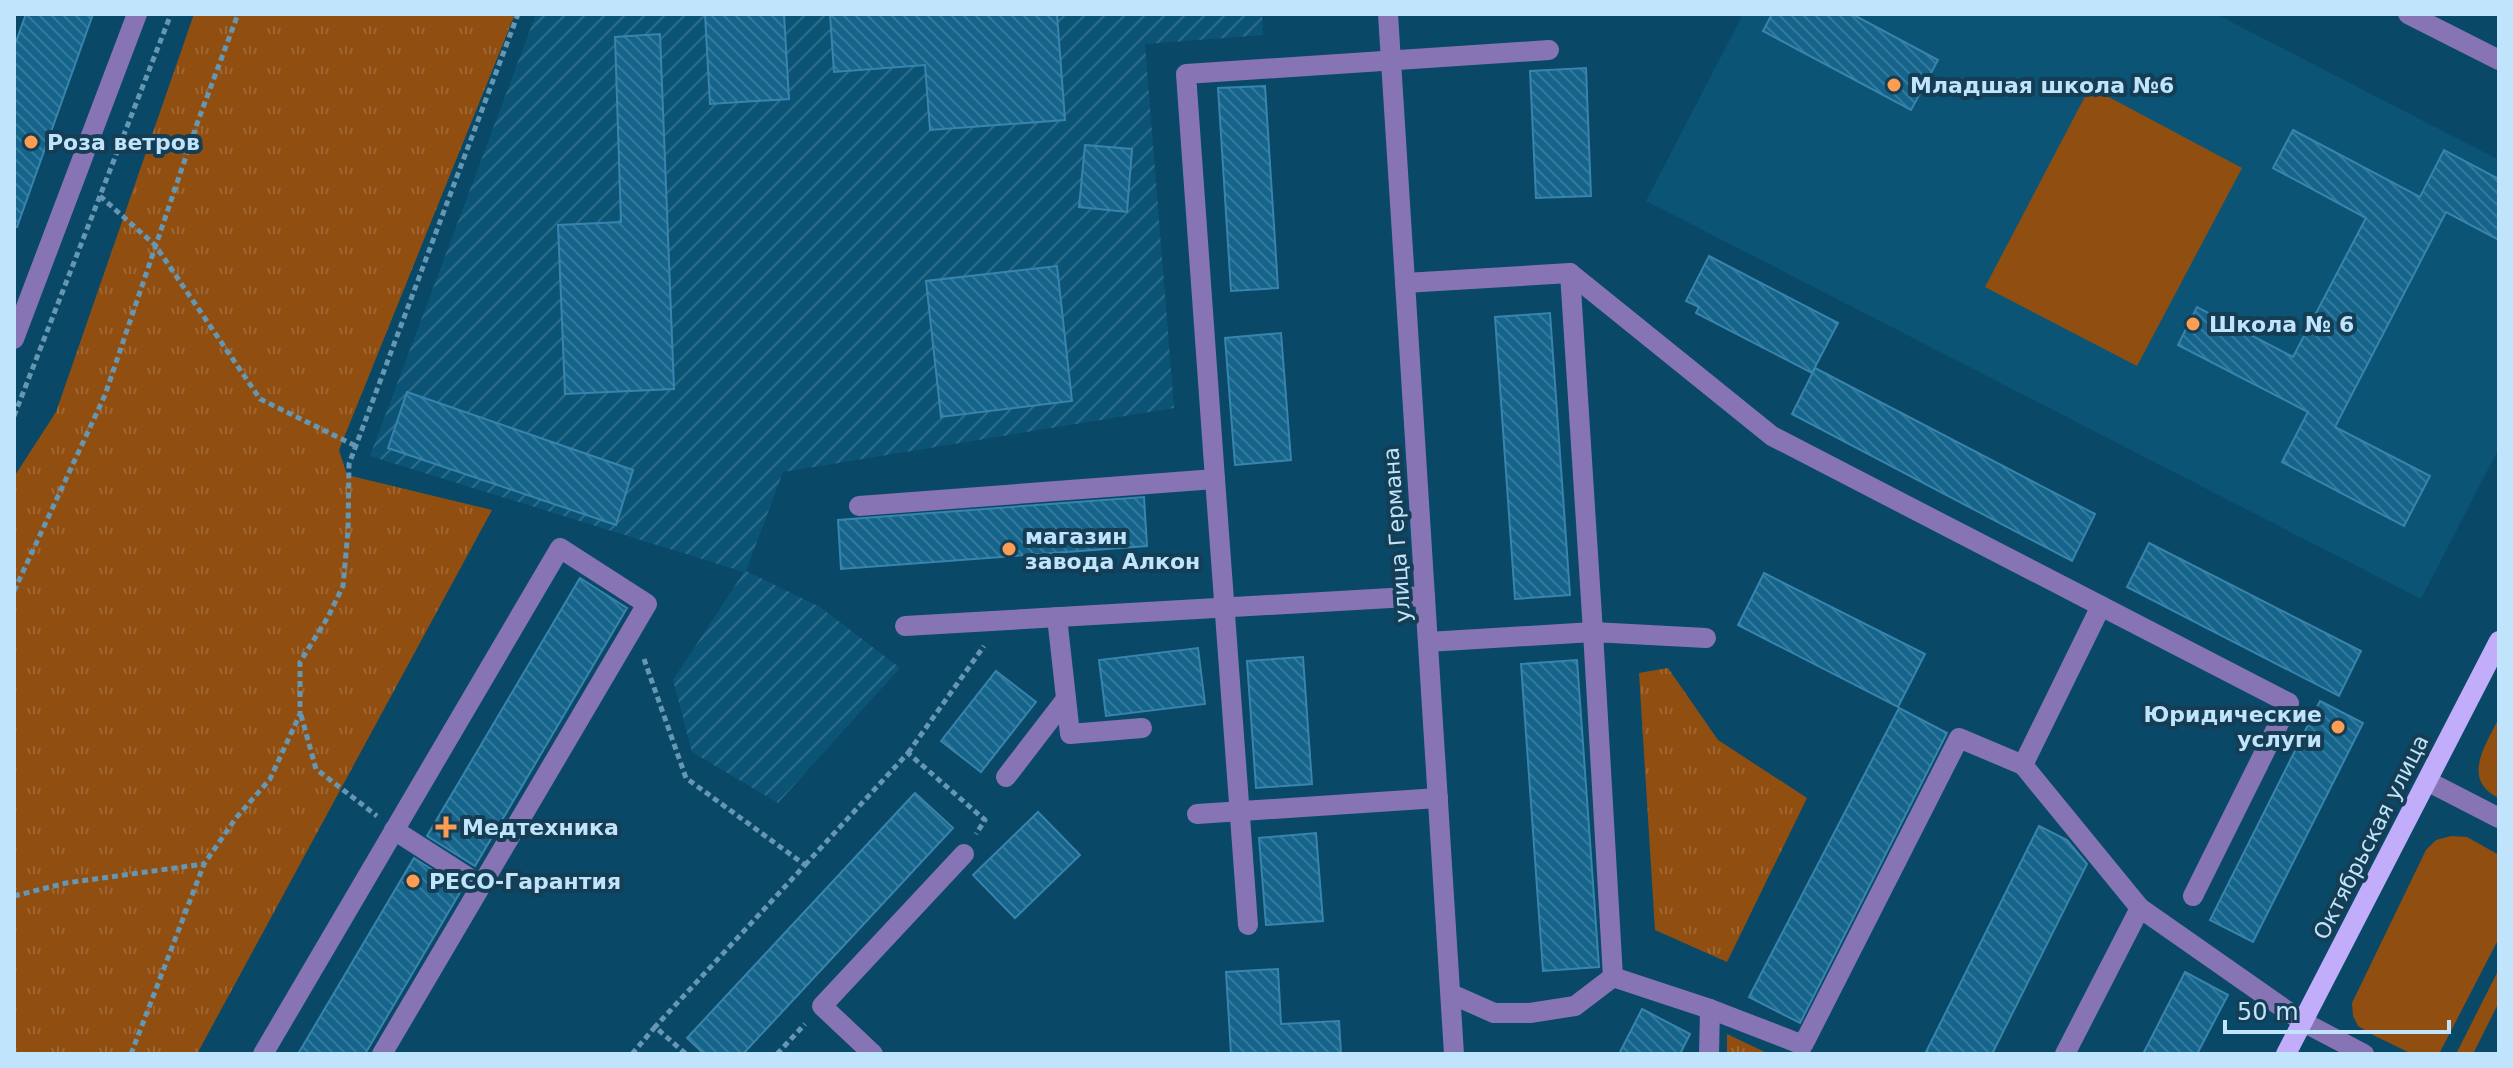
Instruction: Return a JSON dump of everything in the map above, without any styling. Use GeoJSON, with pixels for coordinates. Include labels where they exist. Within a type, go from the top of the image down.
{"type":"FeatureCollection","features":[{"type":"Feature","properties":{"kind":"main road","name":"Октябрьская улица"},"geometry":{"type":"LineString","coordinates":[[2286,1054],[2499,641]]}},
{"type":"Feature","properties":{"kind":"street"},"geometry":{"type":"LineString","coordinates":[[14,339],[137,14]]}},
{"type":"Feature","properties":{"kind":"street","name":"улица Германа"},"geometry":{"type":"LineString","coordinates":[[1388,14],[1454,1054]]}},
{"type":"Feature","properties":{"kind":"street"},"geometry":{"type":"LineString","coordinates":[[2408,14],[2499,60]]}},
{"type":"Feature","properties":{"kind":"street"},"geometry":{"type":"LineString","coordinates":[[1248,925],[1186,74],[1549,50]]}},
{"type":"Feature","properties":{"kind":"street"},"geometry":{"type":"LineString","coordinates":[[1570,273],[1613,977]]}},
{"type":"Feature","properties":{"kind":"street"},"geometry":{"type":"LineString","coordinates":[[1405,283],[1570,273],[1772,436],[2289,703],[2193,896]]}},
{"type":"Feature","properties":{"kind":"street"},"geometry":{"type":"LineString","coordinates":[[859,506],[1215,479]]}},
{"type":"Feature","properties":{"kind":"street"},"geometry":{"type":"LineString","coordinates":[[263,1054],[560,548],[647,604],[382,1054]]}},
{"type":"Feature","properties":{"kind":"street"},"geometry":{"type":"LineString","coordinates":[[905,626],[1425,596]]}},
{"type":"Feature","properties":{"kind":"street"},"geometry":{"type":"LineString","coordinates":[[2023,765],[2101,606]]}},
{"type":"Feature","properties":{"kind":"street"},"geometry":{"type":"LineString","coordinates":[[1057,617],[1070,734],[1142,728]]}},
{"type":"Feature","properties":{"kind":"street"},"geometry":{"type":"LineString","coordinates":[[1428,642],[1593,632],[1706,638]]}},
{"type":"Feature","properties":{"kind":"street"},"geometry":{"type":"LineString","coordinates":[[1006,777],[1066,699]]}},
{"type":"Feature","properties":{"kind":"street"},"geometry":{"type":"LineString","coordinates":[[1613,977],[1710,1009],[1803,1045],[1959,738],[2023,765],[2140,908],[2303,1022],[2364,1054]]}},
{"type":"Feature","properties":{"kind":"street"},"geometry":{"type":"LineString","coordinates":[[2427,781],[2499,818]]}},
{"type":"Feature","properties":{"kind":"street"},"geometry":{"type":"LineString","coordinates":[[1197,814],[1438,798]]}},
{"type":"Feature","properties":{"kind":"street"},"geometry":{"type":"LineString","coordinates":[[394,830],[480,885]]}},
{"type":"Feature","properties":{"kind":"street"},"geometry":{"type":"LineString","coordinates":[[873,1054],[822,1006],[964,854]]}},
{"type":"Feature","properties":{"kind":"street"},"geometry":{"type":"LineString","coordinates":[[2065,1054],[2140,908]]}},
{"type":"Feature","properties":{"kind":"street"},"geometry":{"type":"LineString","coordinates":[[1451,994],[1494,1013],[1530,1013],[1575,1006],[1613,977]]}},
{"type":"Feature","properties":{"kind":"street"},"geometry":{"type":"LineString","coordinates":[[1709,1054],[1710,1009]]}},
{"type":"Feature","properties":{"kind":"path"},"geometry":{"type":"LineString","coordinates":[[14,416],[171,14]]}},
{"type":"Feature","properties":{"kind":"path"},"geometry":{"type":"LineString","coordinates":[[14,591],[105,395],[238,14]]}},
{"type":"Feature","properties":{"kind":"path"},"geometry":{"type":"LineString","coordinates":[[394,830],[316,769],[300,714],[300,662],[343,586],[349,464],[518,14]]}},
{"type":"Feature","properties":{"kind":"path"},"geometry":{"type":"LineString","coordinates":[[100,196],[155,245],[260,399],[356,446]]}},
{"type":"Feature","properties":{"kind":"path"},"geometry":{"type":"LineString","coordinates":[[632,1054],[908,753],[1002,621]]}},
{"type":"Feature","properties":{"kind":"path"},"geometry":{"type":"LineString","coordinates":[[630,631],[644,656],[686,778],[805,865]]}},
{"type":"Feature","properties":{"kind":"path"},"geometry":{"type":"LineString","coordinates":[[131,1054],[204,864],[236,818],[270,779],[300,714]]}},
{"type":"Feature","properties":{"kind":"path"},"geometry":{"type":"LineString","coordinates":[[908,753],[985,820],[964,854]]}},
{"type":"Feature","properties":{"kind":"path"},"geometry":{"type":"LineString","coordinates":[[14,896],[66,883],[204,864]]}},
{"type":"Feature","properties":{"kind":"path"},"geometry":{"type":"LineString","coordinates":[[777,1054],[822,1006]]}},
{"type":"Feature","properties":{"kind":"path"},"geometry":{"type":"LineString","coordinates":[[655,1027],[686,1054]]}},
{"type":"Feature","properties":{"kind":"shaded area"},"geometry":{"type":"Polygon","coordinates":[[[536,14],[1262,14],[1263,35],[1145,44],[1174,408],[783,472],[746,571],[820,607],[900,668],[778,803],[692,752],[673,680],[744,572],[370,456],[536,14]]]}},
{"type":"Feature","properties":{"kind":"shaded area","name":"Школа № 6"},"geometry":{"type":"Polygon","coordinates":[[[1743,14],[2216,14],[2499,160],[2499,448],[2421,599],[1646,201],[1743,14]]]}},
{"type":"Feature","properties":{"kind":"green space"},"geometry":{"type":"Polygon","coordinates":[[[194,14],[515,14],[339,450],[347,475],[492,510],[197,1054],[14,1054],[14,477],[56,412],[194,14]]]}},
{"type":"Feature","properties":{"kind":"green space"},"geometry":{"type":"Polygon","coordinates":[[[2090,87],[2242,168],[2137,366],[1985,287],[2090,87]]]}},
{"type":"Feature","properties":{"kind":"green space"},"geometry":{"type":"Polygon","coordinates":[[[1668,668],[1718,740],[1807,798],[1727,962],[1655,930],[1639,673],[1668,668]]]}},
{"type":"Feature","properties":{"kind":"green space"},"geometry":{"type":"Polygon","coordinates":[[[2499,718],[2499,798],[2481,782],[2479,772],[2483,751],[2499,718]]]}},
{"type":"Feature","properties":{"kind":"green space"},"geometry":{"type":"Polygon","coordinates":[[[2451,836],[2467,837],[2499,855],[2499,938],[2439,1054],[2412,1054],[2358,1026],[2352,1003],[2426,850],[2436,840],[2451,836]]]}},
{"type":"Feature","properties":{"kind":"green space"},"geometry":{"type":"Polygon","coordinates":[[[2499,969],[2499,1002],[2473,1054],[2456,1054],[2499,969]]]}},
{"type":"Feature","properties":{"kind":"green space"},"geometry":{"type":"Polygon","coordinates":[[[1727,1034],[1769,1054],[1727,1054],[1727,1034]]]}},
{"type":"Feature","properties":{"kind":"building","name":"Роза ветров"},"geometry":{"type":"Polygon","coordinates":[[[26,14],[93,14],[17,227],[14,226],[14,47],[26,14]]]}},
{"type":"Feature","properties":{"kind":"building"},"geometry":{"type":"Polygon","coordinates":[[[705,14],[784,14],[789,99],[710,104],[705,14]]]}},
{"type":"Feature","properties":{"kind":"building"},"geometry":{"type":"Polygon","coordinates":[[[830,14],[1057,14],[1065,120],[930,130],[925,65],[834,72],[830,14]]]}},
{"type":"Feature","properties":{"kind":"building","name":"Младшая школа №6"},"geometry":{"type":"Polygon","coordinates":[[[1772,14],[1852,14],[1938,60],[1911,110],[1763,31],[1772,14]]]}},
{"type":"Feature","properties":{"kind":"building"},"geometry":{"type":"Polygon","coordinates":[[[660,34],[674,389],[565,394],[558,225],[621,222],[615,37],[660,34]]]}},
{"type":"Feature","properties":{"kind":"building"},"geometry":{"type":"Polygon","coordinates":[[[1586,68],[1591,196],[1536,198],[1530,71],[1586,68]]]}},
{"type":"Feature","properties":{"kind":"building"},"geometry":{"type":"Polygon","coordinates":[[[1265,86],[1278,288],[1231,291],[1218,88],[1265,86]]]}},
{"type":"Feature","properties":{"kind":"building"},"geometry":{"type":"Polygon","coordinates":[[[2293,130],[2420,197],[2444,150],[2499,179],[2499,240],[2446,212],[2335,427],[2430,476],[2404,526],[2282,462],[2308,412],[2178,345],[2197,307],[2293,357],[2366,218],[2273,168],[2293,130]]]}},
{"type":"Feature","properties":{"kind":"building"},"geometry":{"type":"Polygon","coordinates":[[[1085,145],[1132,149],[1127,212],[1079,207],[1085,145]]]}},
{"type":"Feature","properties":{"kind":"building"},"geometry":{"type":"Polygon","coordinates":[[[1709,256],[1838,323],[1812,373],[1696,313],[1699,307],[1686,301],[1709,256]]]}},
{"type":"Feature","properties":{"kind":"building"},"geometry":{"type":"Polygon","coordinates":[[[1057,266],[1072,401],[941,417],[926,281],[1057,266]]]}},
{"type":"Feature","properties":{"kind":"building"},"geometry":{"type":"Polygon","coordinates":[[[1550,313],[1570,595],[1515,599],[1495,317],[1550,313]]]}},
{"type":"Feature","properties":{"kind":"building"},"geometry":{"type":"Polygon","coordinates":[[[1281,333],[1291,460],[1235,465],[1225,338],[1281,333]]]}},
{"type":"Feature","properties":{"kind":"building"},"geometry":{"type":"Polygon","coordinates":[[[1815,368],[2095,514],[2072,561],[1792,414],[1815,368]]]}},
{"type":"Feature","properties":{"kind":"building"},"geometry":{"type":"Polygon","coordinates":[[[407,392],[633,470],[616,525],[388,448],[407,392]]]}},
{"type":"Feature","properties":{"kind":"building"},"geometry":{"type":"Polygon","coordinates":[[[1144,497],[1147,546],[841,569],[838,520],[1144,497]]]}},
{"type":"Feature","properties":{"kind":"building"},"geometry":{"type":"Polygon","coordinates":[[[2149,543],[2361,651],[2339,696],[2127,587],[2149,543]]]}},
{"type":"Feature","properties":{"kind":"building"},"geometry":{"type":"Polygon","coordinates":[[[1764,573],[1925,654],[1898,707],[1738,625],[1764,573]]]}},
{"type":"Feature","properties":{"kind":"building"},"geometry":{"type":"Polygon","coordinates":[[[580,578],[627,608],[475,866],[427,836],[580,578]]]}},
{"type":"Feature","properties":{"kind":"building"},"geometry":{"type":"Polygon","coordinates":[[[1198,648],[1205,704],[1106,716],[1099,660],[1198,648]]]}},
{"type":"Feature","properties":{"kind":"building"},"geometry":{"type":"Polygon","coordinates":[[[1303,657],[1312,784],[1256,788],[1247,661],[1303,657]]]}},
{"type":"Feature","properties":{"kind":"building"},"geometry":{"type":"Polygon","coordinates":[[[1577,660],[1599,967],[1543,971],[1521,664],[1577,660]]]}},
{"type":"Feature","properties":{"kind":"building"},"geometry":{"type":"Polygon","coordinates":[[[996,671],[1036,702],[981,772],[941,741],[996,671]]]}},
{"type":"Feature","properties":{"kind":"building"},"geometry":{"type":"Polygon","coordinates":[[[2320,701],[2363,723],[2253,942],[2210,920],[2320,701]]]}},
{"type":"Feature","properties":{"kind":"building"},"geometry":{"type":"Polygon","coordinates":[[[1899,708],[1947,733],[1800,1023],[1749,997],[1899,708]]]}},
{"type":"Feature","properties":{"kind":"building"},"geometry":{"type":"Polygon","coordinates":[[[915,793],[953,828],[743,1054],[704,1054],[687,1038],[915,793]]]}},
{"type":"Feature","properties":{"kind":"building"},"geometry":{"type":"Polygon","coordinates":[[[1038,812],[1080,855],[1015,918],[973,875],[1038,812]]]}},
{"type":"Feature","properties":{"kind":"building"},"geometry":{"type":"Polygon","coordinates":[[[2039,826],[2067,840],[2087,864],[1992,1054],[1925,1054],[2039,826]]]}},
{"type":"Feature","properties":{"kind":"building"},"geometry":{"type":"Polygon","coordinates":[[[1316,833],[1323,921],[1266,925],[1259,838],[1316,833]]]}},
{"type":"Feature","properties":{"kind":"building"},"geometry":{"type":"Polygon","coordinates":[[[414,858],[462,889],[365,1054],[298,1054],[414,858]]]}},
{"type":"Feature","properties":{"kind":"building"},"geometry":{"type":"Polygon","coordinates":[[[1278,969],[1281,1024],[1339,1021],[1341,1054],[1231,1054],[1226,972],[1278,969]]]}},
{"type":"Feature","properties":{"kind":"building"},"geometry":{"type":"Polygon","coordinates":[[[2185,972],[2228,995],[2197,1054],[2143,1054],[2185,972]]]}},
{"type":"Feature","properties":{"kind":"building"},"geometry":{"type":"Polygon","coordinates":[[[1642,1009],[1690,1034],[1680,1054],[1619,1054],[1642,1009]]]}},
{"type":"Feature","properties":{"kind":"place","name":"Младшая школа №6"},"geometry":{"type":"Point","coordinates":[1894,85]}},
{"type":"Feature","properties":{"kind":"place","name":"Роза ветров"},"geometry":{"type":"Point","coordinates":[31,142]}},
{"type":"Feature","properties":{"kind":"place","name":"Школа № 6"},"geometry":{"type":"Point","coordinates":[2193,324]}},
{"type":"Feature","properties":{"kind":"place","name":"магазин завода Алкон"},"geometry":{"type":"Point","coordinates":[1009,549]}},
{"type":"Feature","properties":{"kind":"place","name":"Юридические услуги"},"geometry":{"type":"Point","coordinates":[2338,727]}},
{"type":"Feature","properties":{"kind":"place","name":"Медтехника"},"geometry":{"type":"Point","coordinates":[446,827]}},
{"type":"Feature","properties":{"kind":"place","name":"РЕСО-Гарантия"},"geometry":{"type":"Point","coordinates":[413,881]}}]}
